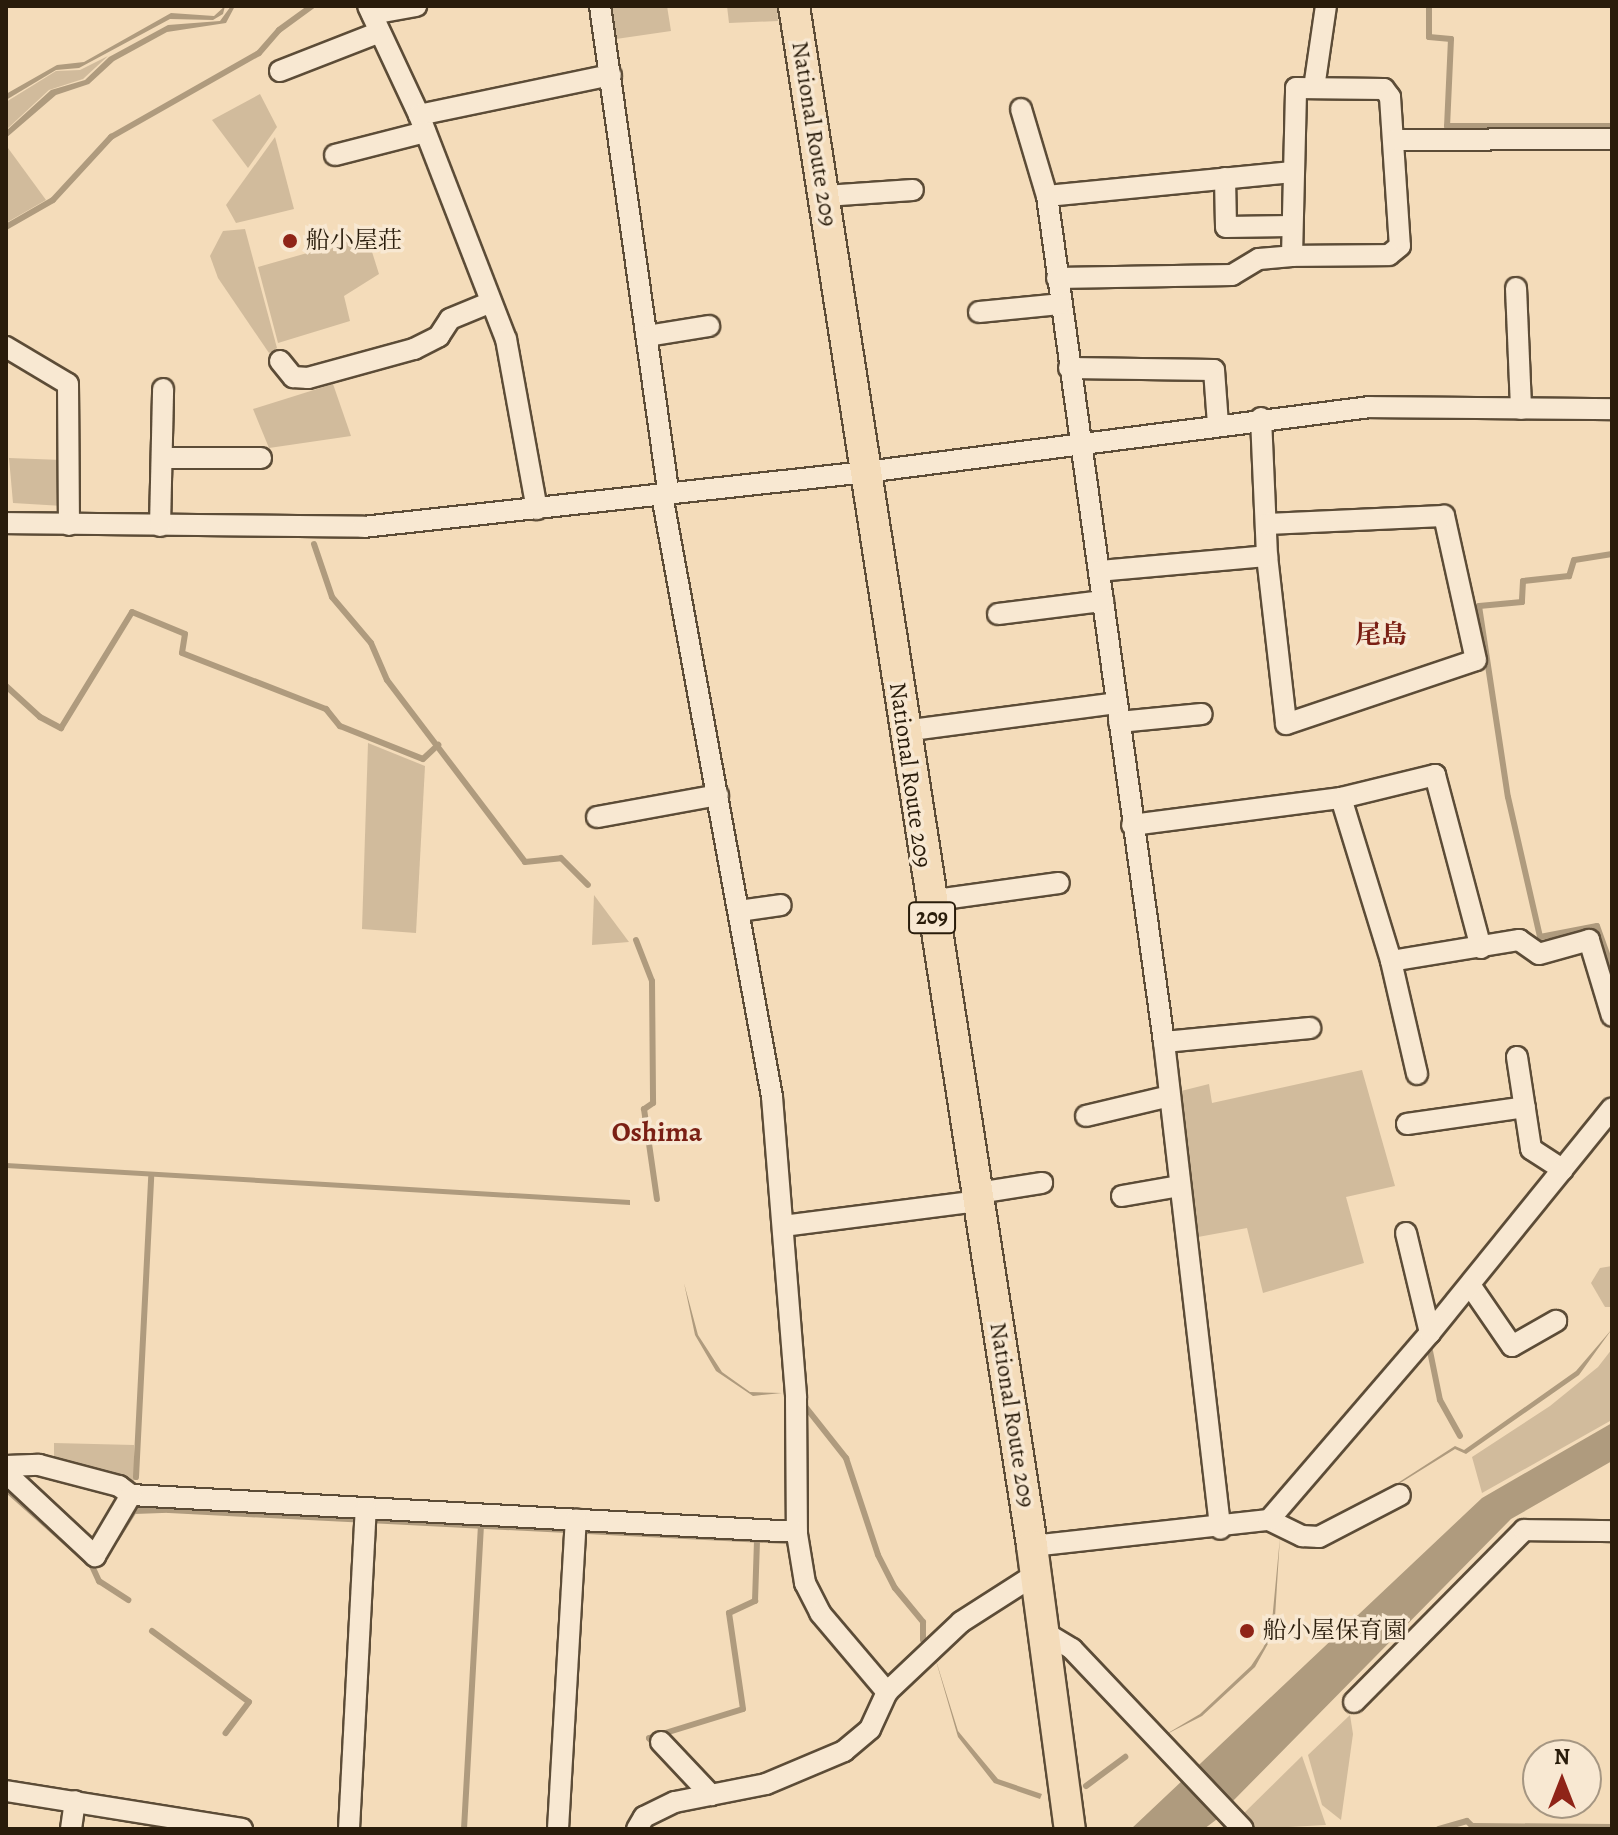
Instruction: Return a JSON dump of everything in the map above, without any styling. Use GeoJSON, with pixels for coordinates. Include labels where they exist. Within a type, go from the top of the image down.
{"type":"FeatureCollection","features":[{"type":"Feature","properties":{"kind":"highway","name":"National Route 209"},"geometry":{"type":"LineString","coordinates":[[794,6],[929,901],[979,1197],[1034,1560],[1070,1829]]}},
{"type":"Feature","properties":{"kind":"street"},"geometry":{"type":"LineString","coordinates":[[280,71],[373,17],[416,6]]}},
{"type":"Feature","properties":{"kind":"street"},"geometry":{"type":"LineString","coordinates":[[600,6],[666,494],[772,1097],[796,1398],[797,1532],[805,1583],[820,1613],[887,1692]]}},
{"type":"Feature","properties":{"kind":"street"},"geometry":{"type":"LineString","coordinates":[[1314,88],[1326,6]]}},
{"type":"Feature","properties":{"kind":"street"},"geometry":{"type":"LineString","coordinates":[[373,17],[422,123],[506,339],[537,509]]}},
{"type":"Feature","properties":{"kind":"street"},"geometry":{"type":"LineString","coordinates":[[335,155],[422,123],[611,75]]}},
{"type":"Feature","properties":{"kind":"street"},"geometry":{"type":"LineString","coordinates":[[1057,278],[1232,275],[1259,259],[1389,255],[1400,246],[1395,140],[1390,97],[1384,89],[1296,88],[1298,132],[1290,172],[1292,256]]}},
{"type":"Feature","properties":{"kind":"street"},"geometry":{"type":"LineString","coordinates":[[1021,109],[1047,196],[1164,1042],[1220,1529]]}},
{"type":"Feature","properties":{"kind":"street"},"geometry":{"type":"LineString","coordinates":[[1395,140],[1612,139]]}},
{"type":"Feature","properties":{"kind":"street"},"geometry":{"type":"LineString","coordinates":[[1047,196],[1290,172]]}},
{"type":"Feature","properties":{"kind":"street"},"geometry":{"type":"LineString","coordinates":[[1225,178],[1226,227],[1291,226]]}},
{"type":"Feature","properties":{"kind":"street"},"geometry":{"type":"LineString","coordinates":[[825,196],[913,190]]}},
{"type":"Feature","properties":{"kind":"street"},"geometry":{"type":"LineString","coordinates":[[1516,288],[1521,409]]}},
{"type":"Feature","properties":{"kind":"street"},"geometry":{"type":"LineString","coordinates":[[280,361],[293,377],[308,378],[414,349],[439,336],[450,319],[491,302]]}},
{"type":"Feature","properties":{"kind":"street"},"geometry":{"type":"LineString","coordinates":[[979,312],[1060,304]]}},
{"type":"Feature","properties":{"kind":"street"},"geometry":{"type":"LineString","coordinates":[[647,336],[709,326]]}},
{"type":"Feature","properties":{"kind":"street"},"geometry":{"type":"LineString","coordinates":[[6,347],[68,384],[69,525]]}},
{"type":"Feature","properties":{"kind":"street"},"geometry":{"type":"LineString","coordinates":[[1069,368],[1214,370],[1218,424]]}},
{"type":"Feature","properties":{"kind":"street"},"geometry":{"type":"LineString","coordinates":[[160,526],[163,389]]}},
{"type":"Feature","properties":{"kind":"street"},"geometry":{"type":"LineString","coordinates":[[6,523],[363,527],[866,472],[1261,418],[1370,407],[1612,409]]}},
{"type":"Feature","properties":{"kind":"street"},"geometry":{"type":"LineString","coordinates":[[1261,418],[1267,556],[1286,724],[1476,660],[1444,516],[1266,524]]}},
{"type":"Feature","properties":{"kind":"street"},"geometry":{"type":"LineString","coordinates":[[162,458],[261,458]]}},
{"type":"Feature","properties":{"kind":"street"},"geometry":{"type":"LineString","coordinates":[[1099,571],[1267,556]]}},
{"type":"Feature","properties":{"kind":"street"},"geometry":{"type":"LineString","coordinates":[[998,614],[1103,601]]}},
{"type":"Feature","properties":{"kind":"street"},"geometry":{"type":"LineString","coordinates":[[904,731],[1117,712],[1202,714]]}},
{"type":"Feature","properties":{"kind":"street"},"geometry":{"type":"LineString","coordinates":[[1132,825],[1341,798],[1435,775],[1481,948]]}},
{"type":"Feature","properties":{"kind":"street"},"geometry":{"type":"LineString","coordinates":[[597,817],[718,795]]}},
{"type":"Feature","properties":{"kind":"street"},"geometry":{"type":"LineString","coordinates":[[1341,798],[1391,961],[1417,1074]]}},
{"type":"Feature","properties":{"kind":"street"},"geometry":{"type":"LineString","coordinates":[[929,901],[1059,883]]}},
{"type":"Feature","properties":{"kind":"street"},"geometry":{"type":"LineString","coordinates":[[739,911],[781,905]]}},
{"type":"Feature","properties":{"kind":"street"},"geometry":{"type":"LineString","coordinates":[[1391,961],[1519,940],[1539,954],[1589,940],[1612,1016]]}},
{"type":"Feature","properties":{"kind":"street"},"geometry":{"type":"LineString","coordinates":[[1164,1042],[1310,1028]]}},
{"type":"Feature","properties":{"kind":"street"},"geometry":{"type":"LineString","coordinates":[[1517,1057],[1531,1149],[1563,1170]]}},
{"type":"Feature","properties":{"kind":"street"},"geometry":{"type":"LineString","coordinates":[[1086,1116],[1170,1096]]}},
{"type":"Feature","properties":{"kind":"street"},"geometry":{"type":"LineString","coordinates":[[1407,1124],[1525,1107]]}},
{"type":"Feature","properties":{"kind":"street"},"geometry":{"type":"LineString","coordinates":[[1269,1520],[1470,1285],[1612,1108]]}},
{"type":"Feature","properties":{"kind":"street"},"geometry":{"type":"LineString","coordinates":[[783,1226],[979,1197],[1042,1183]]}},
{"type":"Feature","properties":{"kind":"street"},"geometry":{"type":"LineString","coordinates":[[1122,1196],[1180,1186]]}},
{"type":"Feature","properties":{"kind":"street"},"geometry":{"type":"LineString","coordinates":[[1406,1233],[1430,1333]]}},
{"type":"Feature","properties":{"kind":"street"},"geometry":{"type":"LineString","coordinates":[[1470,1285],[1512,1346],[1556,1321]]}},
{"type":"Feature","properties":{"kind":"street"},"geometry":{"type":"LineString","coordinates":[[6,1466],[39,1465],[119,1486],[131,1495],[797,1532]]}},
{"type":"Feature","properties":{"kind":"street"},"geometry":{"type":"LineString","coordinates":[[6,1473],[95,1556],[131,1495]]}},
{"type":"Feature","properties":{"kind":"street"},"geometry":{"type":"LineString","coordinates":[[637,1829],[644,1817],[675,1802],[766,1784],[844,1751],[870,1729],[887,1692],[961,1622],[1034,1560],[1269,1520],[1302,1536],[1319,1537],[1400,1495]]}},
{"type":"Feature","properties":{"kind":"street"},"geometry":{"type":"LineString","coordinates":[[349,1829],[366,1508]]}},
{"type":"Feature","properties":{"kind":"street"},"geometry":{"type":"LineString","coordinates":[[558,1829],[576,1520]]}},
{"type":"Feature","properties":{"kind":"street"},"geometry":{"type":"LineString","coordinates":[[1354,1702],[1524,1530],[1612,1531]]}},
{"type":"Feature","properties":{"kind":"street"},"geometry":{"type":"LineString","coordinates":[[1044,1632],[1072,1649],[1243,1829]]}},
{"type":"Feature","properties":{"kind":"street"},"geometry":{"type":"LineString","coordinates":[[661,1742],[711,1795]]}},
{"type":"Feature","properties":{"kind":"street"},"geometry":{"type":"LineString","coordinates":[[6,1791],[75,1801],[157,1823],[242,1829]]}},
{"type":"Feature","properties":{"kind":"street"},"geometry":{"type":"LineString","coordinates":[[71,1829],[75,1801]]}},
{"type":"Feature","properties":{"kind":"shaded area"},"geometry":{"type":"Polygon","coordinates":[[[225,6],[223,14],[213,20],[170,19],[79,68],[56,70],[6,100],[6,94],[57,65],[84,62],[171,13],[214,16],[225,6]]]}},
{"type":"Feature","properties":{"kind":"shaded area"},"geometry":{"type":"Polygon","coordinates":[[[231,6],[235,6],[226,23],[167,32],[114,61],[89,84],[56,95],[6,138],[6,131],[51,90],[85,80],[109,57],[168,25],[220,21],[231,6]]]}},
{"type":"Feature","properties":{"kind":"shaded area"},"geometry":{"type":"Polygon","coordinates":[[[612,6],[667,6],[671,31],[616,39],[612,6]]]}},
{"type":"Feature","properties":{"kind":"shaded area"},"geometry":{"type":"Polygon","coordinates":[[[727,6],[777,6],[778,21],[729,23],[727,6]]]}},
{"type":"Feature","properties":{"kind":"shaded area"},"geometry":{"type":"Polygon","coordinates":[[[108,56],[83,79],[49,90],[6,130],[6,102],[56,71],[80,70],[108,56]]]}},
{"type":"Feature","properties":{"kind":"shaded area"},"geometry":{"type":"Polygon","coordinates":[[[260,94],[277,127],[248,168],[212,120],[260,94]]]}},
{"type":"Feature","properties":{"kind":"shaded area"},"geometry":{"type":"Polygon","coordinates":[[[275,137],[294,209],[236,223],[226,205],[275,137]]]}},
{"type":"Feature","properties":{"kind":"shaded area"},"geometry":{"type":"Polygon","coordinates":[[[6,149],[46,200],[6,223],[6,149]]]}},
{"type":"Feature","properties":{"kind":"shaded area"},"geometry":{"type":"Polygon","coordinates":[[[245,229],[277,348],[269,353],[218,278],[210,256],[223,231],[245,229]]]}},
{"type":"Feature","properties":{"kind":"shaded area"},"geometry":{"type":"Polygon","coordinates":[[[367,236],[379,274],[344,296],[350,321],[278,343],[258,267],[367,236]]]}},
{"type":"Feature","properties":{"kind":"shaded area"},"geometry":{"type":"Polygon","coordinates":[[[333,384],[351,436],[269,448],[253,409],[333,384]]]}},
{"type":"Feature","properties":{"kind":"shaded area"},"geometry":{"type":"Polygon","coordinates":[[[9,458],[62,460],[63,506],[13,503],[9,458]]]}},
{"type":"Feature","properties":{"kind":"shaded area"},"geometry":{"type":"Polygon","coordinates":[[[368,743],[425,766],[416,933],[362,929],[368,743]]]}},
{"type":"Feature","properties":{"kind":"shaded area"},"geometry":{"type":"Polygon","coordinates":[[[594,895],[629,942],[592,945],[594,895]]]}},
{"type":"Feature","properties":{"kind":"shaded area"},"geometry":{"type":"Polygon","coordinates":[[[1362,1070],[1395,1186],[1346,1197],[1364,1263],[1263,1293],[1247,1228],[1198,1237],[1177,1092],[1209,1084],[1212,1103],[1362,1070]]]}},
{"type":"Feature","properties":{"kind":"shaded area"},"geometry":{"type":"Polygon","coordinates":[[[6,1163],[630,1200],[630,1205],[6,1168],[6,1163]]]}},
{"type":"Feature","properties":{"kind":"shaded area"},"geometry":{"type":"Polygon","coordinates":[[[1612,1266],[1612,1307],[1605,1307],[1591,1283],[1600,1268],[1612,1266]]]}},
{"type":"Feature","properties":{"kind":"shaded area"},"geometry":{"type":"Polygon","coordinates":[[[684,1283],[698,1335],[722,1372],[750,1392],[782,1393],[753,1396],[716,1371],[695,1335],[684,1283]]]}},
{"type":"Feature","properties":{"kind":"shaded area"},"geometry":{"type":"Polygon","coordinates":[[[1612,1329],[1579,1375],[1466,1454],[1455,1449],[1331,1526],[1455,1446],[1464,1450],[1576,1371],[1612,1329]]]}},
{"type":"Feature","properties":{"kind":"shaded area"},"geometry":{"type":"Polygon","coordinates":[[[1612,1349],[1610,1421],[1482,1493],[1472,1457],[1550,1406],[1598,1367],[1612,1349]]]}},
{"type":"Feature","properties":{"kind":"shaded area"},"geometry":{"type":"Polygon","coordinates":[[[1612,1423],[1612,1461],[1511,1519],[1231,1803],[1233,1807],[1204,1829],[1131,1829],[1482,1498],[1612,1423]]]}},
{"type":"Feature","properties":{"kind":"shaded area"},"geometry":{"type":"Polygon","coordinates":[[[54,1443],[134,1445],[134,1483],[54,1462],[54,1443]]]}},
{"type":"Feature","properties":{"kind":"shaded area"},"geometry":{"type":"Polygon","coordinates":[[[1280,1537],[1274,1633],[1255,1667],[1202,1716],[1163,1736],[1200,1714],[1251,1666],[1263,1648],[1271,1632],[1280,1537]]]}},
{"type":"Feature","properties":{"kind":"shaded area"},"geometry":{"type":"Polygon","coordinates":[[[934,1654],[958,1731],[998,1779],[1042,1794],[1040,1799],[994,1783],[958,1737],[934,1654]]]}},
{"type":"Feature","properties":{"kind":"shaded area"},"geometry":{"type":"Polygon","coordinates":[[[1350,1715],[1353,1734],[1341,1820],[1322,1805],[1308,1755],[1350,1715]]]}},
{"type":"Feature","properties":{"kind":"shaded area"},"geometry":{"type":"Polygon","coordinates":[[[1302,1756],[1326,1825],[1252,1829],[1240,1817],[1302,1756]]]}},
{"type":"Feature","properties":{"kind":"waterway"},"geometry":{"type":"LineString","coordinates":[[6,227],[53,200],[111,137],[259,53],[279,30],[312,6]]}},
{"type":"Feature","properties":{"kind":"waterway"},"geometry":{"type":"LineString","coordinates":[[1429,6],[1429,37],[1451,39],[1447,126],[1612,126]]}},
{"type":"Feature","properties":{"kind":"waterway"},"geometry":{"type":"LineString","coordinates":[[314,544],[332,597],[371,643],[387,680],[525,862],[561,858],[588,885]]}},
{"type":"Feature","properties":{"kind":"waterway"},"geometry":{"type":"LineString","coordinates":[[1612,554],[1574,560],[1569,576],[1523,581],[1522,602],[1479,606],[1508,797],[1540,937],[1597,926],[1612,968]]}},
{"type":"Feature","properties":{"kind":"waterway"},"geometry":{"type":"LineString","coordinates":[[6,686],[40,717],[61,728],[132,612],[185,634],[182,653],[326,709],[340,726],[423,759],[438,745]]}},
{"type":"Feature","properties":{"kind":"waterway"},"geometry":{"type":"LineString","coordinates":[[636,940],[652,981],[653,1103],[644,1109],[657,1199]]}},
{"type":"Feature","properties":{"kind":"waterway"},"geometry":{"type":"LineString","coordinates":[[136,1477],[151,1177]]}},
{"type":"Feature","properties":{"kind":"waterway"},"geometry":{"type":"LineString","coordinates":[[1430,1351],[1440,1400],[1460,1436]]}},
{"type":"Feature","properties":{"kind":"waterway"},"geometry":{"type":"LineString","coordinates":[[804,1405],[846,1458],[878,1555],[895,1588],[923,1622],[923,1640]]}},
{"type":"Feature","properties":{"kind":"waterway"},"geometry":{"type":"LineString","coordinates":[[6,1489],[92,1566],[99,1581],[128,1600]]}},
{"type":"Feature","properties":{"kind":"waterway"},"geometry":{"type":"LineString","coordinates":[[117,1538],[134,1511],[169,1510],[785,1541]]}},
{"type":"Feature","properties":{"kind":"waterway"},"geometry":{"type":"LineString","coordinates":[[464,1829],[481,1527]]}},
{"type":"Feature","properties":{"kind":"waterway"},"geometry":{"type":"LineString","coordinates":[[655,1745],[649,1738],[743,1709],[729,1613],[755,1601],[757,1540]]}},
{"type":"Feature","properties":{"kind":"waterway"},"geometry":{"type":"LineString","coordinates":[[152,1631],[249,1702],[226,1733]]}},
{"type":"Feature","properties":{"kind":"waterway"},"geometry":{"type":"LineString","coordinates":[[1086,1786],[1125,1757]]}},
{"type":"Feature","properties":{"kind":"waterway"},"geometry":{"type":"LineString","coordinates":[[1439,1829],[1467,1821],[1472,1826],[1612,1827]]}},
{"type":"Feature","properties":{"kind":"place","name":"船小屋荘"},"geometry":{"type":"Point","coordinates":[290,241]}},
{"type":"Feature","properties":{"kind":"place","name":"船小屋保育園"},"geometry":{"type":"Point","coordinates":[1247,1631]}},
{"type":"Feature","properties":{"kind":"district","name":"尾島"},"geometry":{"type":"Point","coordinates":[1381,635]}},
{"type":"Feature","properties":{"kind":"district","name":"Oshima"},"geometry":{"type":"Point","coordinates":[657,1132]}}]}
